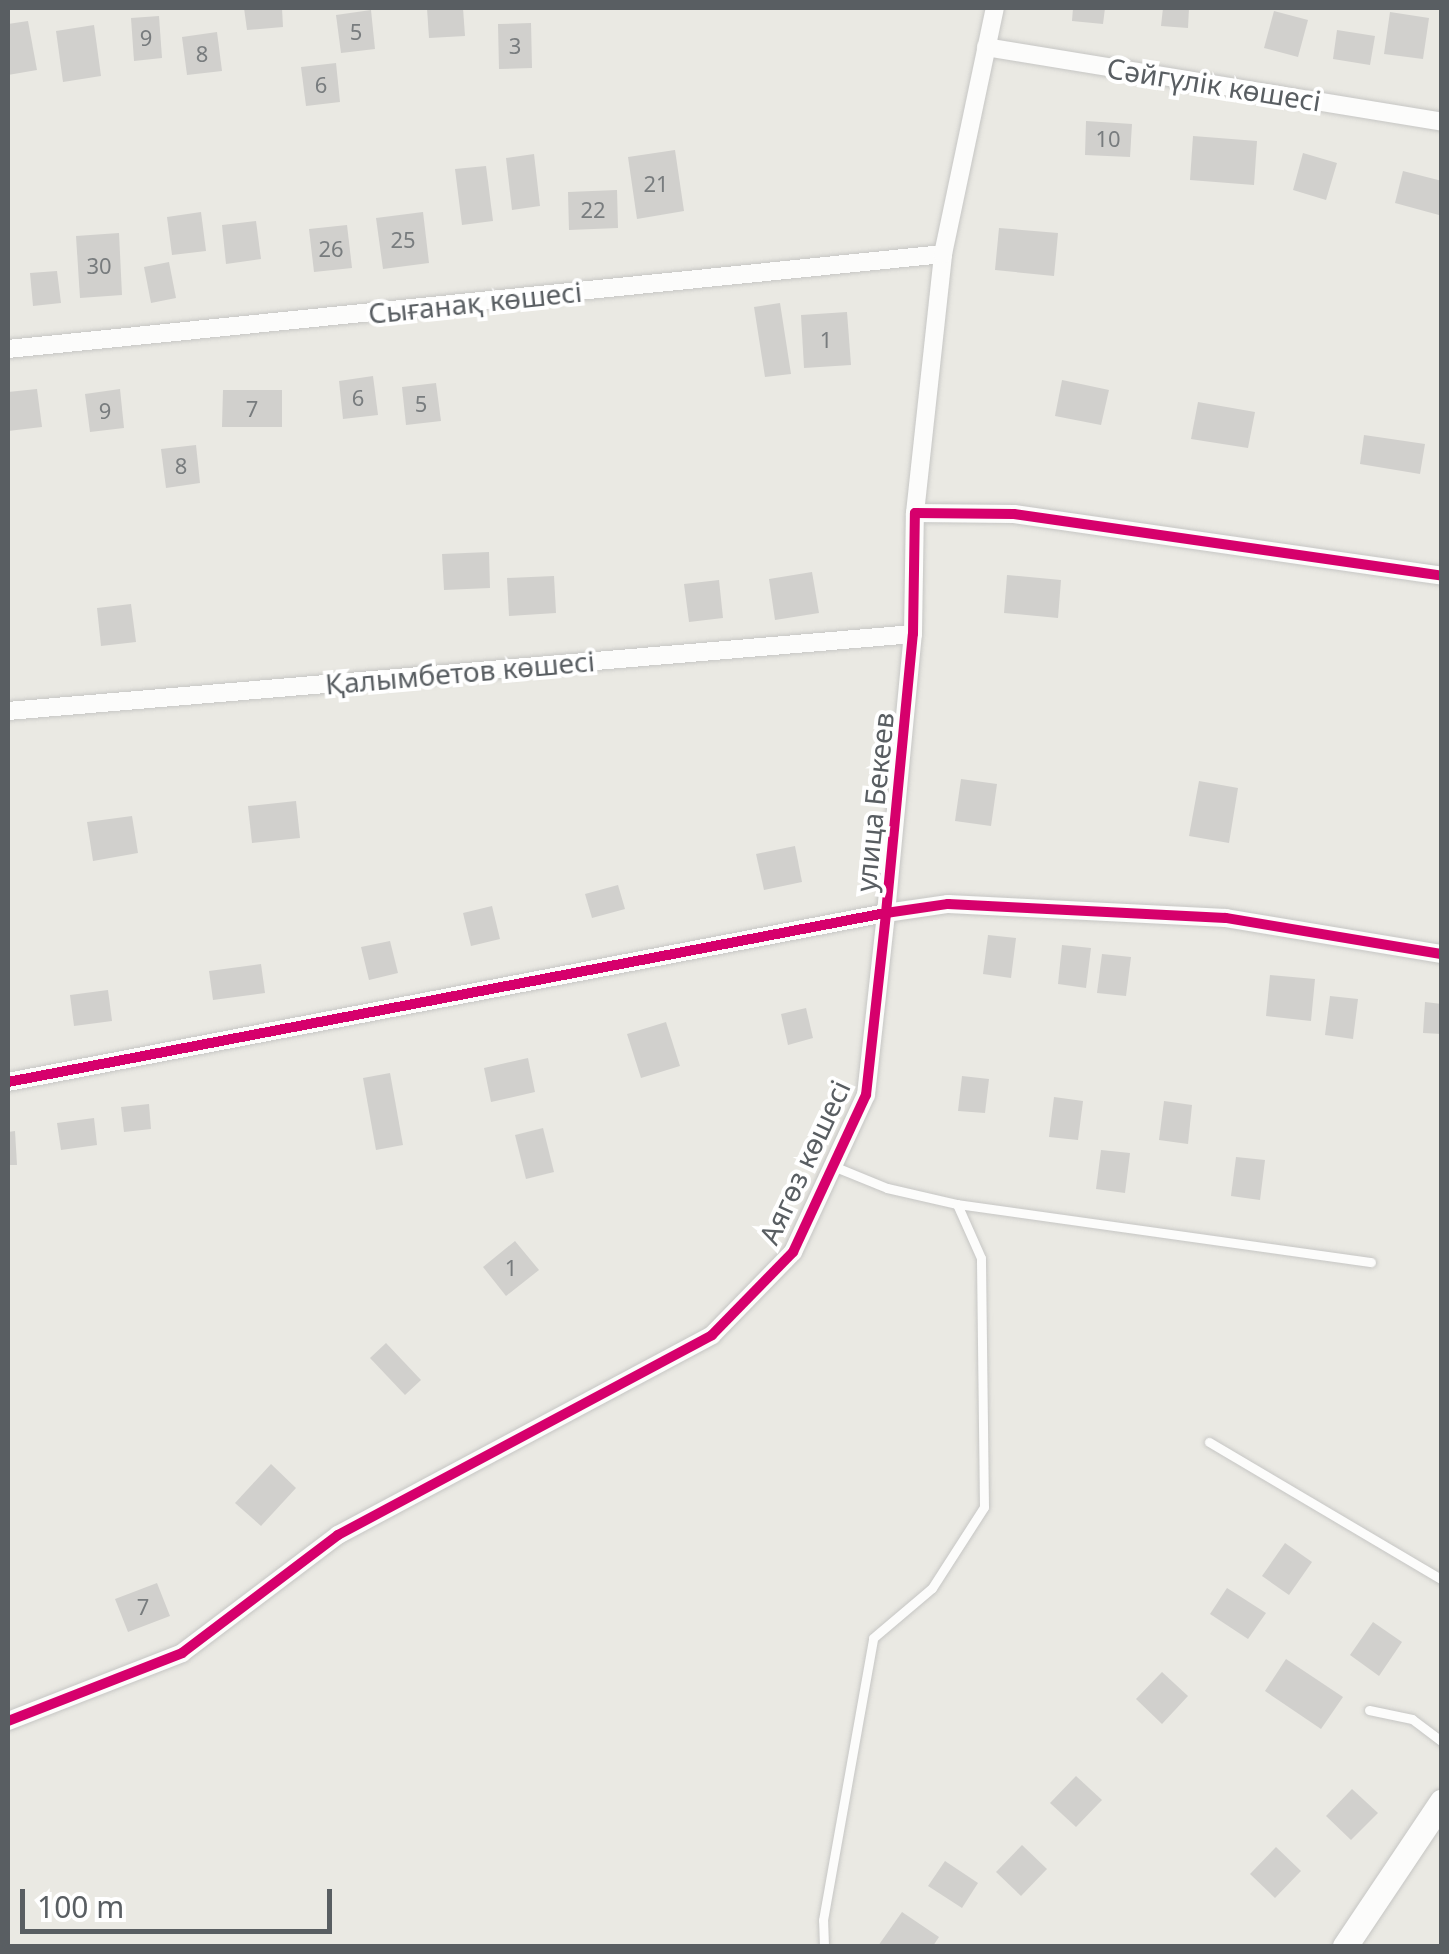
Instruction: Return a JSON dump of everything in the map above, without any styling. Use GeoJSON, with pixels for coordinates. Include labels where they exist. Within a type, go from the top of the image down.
{"type":"FeatureCollection","features":[{"type":"Feature","properties":{"kind":"street","name":"улица Бекеев"},"geometry":{"type":"LineString","coordinates":[[8,1082],[886,913],[912,634],[914,514],[943,254],[981,91],[995,8]]}},
{"type":"Feature","properties":{"kind":"street","name":"Сәйгүлік көшесі"},"geometry":{"type":"LineString","coordinates":[[986,47],[1442,122]]}},
{"type":"Feature","properties":{"kind":"street","name":"Сығанақ көшесі"},"geometry":{"type":"LineString","coordinates":[[8,350],[943,254]]}},
{"type":"Feature","properties":{"kind":"street"},"geometry":{"type":"LineString","coordinates":[[914,514],[1014,514],[1442,576]]}},
{"type":"Feature","properties":{"kind":"street","name":"Қалымбетов көшесі"},"geometry":{"type":"LineString","coordinates":[[8,711],[912,634]]}},
{"type":"Feature","properties":{"kind":"street"},"geometry":{"type":"LineString","coordinates":[[886,913],[948,904],[1226,918],[1442,954]]}},
{"type":"Feature","properties":{"kind":"street","name":"Аягөз көшесі"},"geometry":{"type":"LineString","coordinates":[[8,1721],[182,1653],[338,1535],[712,1335],[793,1252],[866,1095],[886,913]]}},
{"type":"Feature","properties":{"kind":"street"},"geometry":{"type":"LineString","coordinates":[[1345,1946],[1442,1801]]}},
{"type":"Feature","properties":{"kind":"lane"},"geometry":{"type":"LineString","coordinates":[[833,1166],[887,1188],[957,1204],[1371,1262]]}},
{"type":"Feature","properties":{"kind":"lane"},"geometry":{"type":"LineString","coordinates":[[824,1946],[823,1920],[873,1638],[932,1588],[984,1506],[981,1258],[957,1204]]}},
{"type":"Feature","properties":{"kind":"lane"},"geometry":{"type":"LineString","coordinates":[[1209,1442],[1442,1580]]}},
{"type":"Feature","properties":{"kind":"lane"},"geometry":{"type":"LineString","coordinates":[[1370,1710],[1412,1719],[1442,1742]]}},
{"type":"Feature","properties":{"kind":"building"},"geometry":{"type":"Polygon","coordinates":[[[244,8],[282,8],[283,27],[247,30],[244,8]]]}},
{"type":"Feature","properties":{"kind":"building"},"geometry":{"type":"Polygon","coordinates":[[[427,8],[463,8],[465,36],[429,38],[427,8]]]}},
{"type":"Feature","properties":{"kind":"building"},"geometry":{"type":"Polygon","coordinates":[[[1073,8],[1105,8],[1103,24],[1072,21],[1073,8]]]}},
{"type":"Feature","properties":{"kind":"building"},"geometry":{"type":"Polygon","coordinates":[[[1163,8],[1189,8],[1188,28],[1161,26],[1163,8]]]}},
{"type":"Feature","properties":{"kind":"building"},"geometry":{"type":"Polygon","coordinates":[[[371,10],[375,49],[341,53],[336,15],[371,10]]]}},
{"type":"Feature","properties":{"kind":"building"},"geometry":{"type":"Polygon","coordinates":[[[1274,11],[1308,20],[1298,57],[1264,48],[1274,11]]]}},
{"type":"Feature","properties":{"kind":"building"},"geometry":{"type":"Polygon","coordinates":[[[1390,12],[1429,18],[1423,59],[1384,54],[1390,12]]]}},
{"type":"Feature","properties":{"kind":"building"},"geometry":{"type":"Polygon","coordinates":[[[159,16],[162,58],[134,61],[131,18],[159,16]]]}},
{"type":"Feature","properties":{"kind":"building"},"geometry":{"type":"Polygon","coordinates":[[[28,21],[37,70],[8,75],[8,24],[28,21]]]}},
{"type":"Feature","properties":{"kind":"building"},"geometry":{"type":"Polygon","coordinates":[[[531,23],[532,68],[499,69],[498,24],[531,23]]]}},
{"type":"Feature","properties":{"kind":"building"},"geometry":{"type":"Polygon","coordinates":[[[94,25],[101,76],[63,82],[56,31],[94,25]]]}},
{"type":"Feature","properties":{"kind":"building"},"geometry":{"type":"Polygon","coordinates":[[[1337,30],[1375,36],[1370,65],[1333,59],[1337,30]]]}},
{"type":"Feature","properties":{"kind":"building"},"geometry":{"type":"Polygon","coordinates":[[[217,32],[222,71],[187,75],[182,37],[217,32]]]}},
{"type":"Feature","properties":{"kind":"building"},"geometry":{"type":"Polygon","coordinates":[[[336,63],[340,102],[306,106],[301,67],[336,63]]]}},
{"type":"Feature","properties":{"kind":"building"},"geometry":{"type":"Polygon","coordinates":[[[1086,121],[1132,124],[1130,157],[1085,155],[1086,121]]]}},
{"type":"Feature","properties":{"kind":"building"},"geometry":{"type":"Polygon","coordinates":[[[1193,136],[1257,141],[1254,185],[1190,180],[1193,136]]]}},
{"type":"Feature","properties":{"kind":"building"},"geometry":{"type":"Polygon","coordinates":[[[675,150],[684,211],[637,219],[628,157],[675,150]]]}},
{"type":"Feature","properties":{"kind":"building"},"geometry":{"type":"Polygon","coordinates":[[[1303,153],[1337,163],[1326,200],[1293,190],[1303,153]]]}},
{"type":"Feature","properties":{"kind":"building"},"geometry":{"type":"Polygon","coordinates":[[[534,154],[540,206],[512,210],[506,158],[534,154]]]}},
{"type":"Feature","properties":{"kind":"building"},"geometry":{"type":"Polygon","coordinates":[[[486,166],[493,221],[462,225],[455,169],[486,166]]]}},
{"type":"Feature","properties":{"kind":"building"},"geometry":{"type":"Polygon","coordinates":[[[1403,171],[1442,181],[1439,215],[1395,203],[1403,171]]]}},
{"type":"Feature","properties":{"kind":"building"},"geometry":{"type":"Polygon","coordinates":[[[617,190],[618,228],[569,230],[568,192],[617,190]]]}},
{"type":"Feature","properties":{"kind":"building"},"geometry":{"type":"Polygon","coordinates":[[[201,212],[206,251],[172,255],[167,217],[201,212]]]}},
{"type":"Feature","properties":{"kind":"building"},"geometry":{"type":"Polygon","coordinates":[[[423,212],[429,263],[383,269],[376,218],[423,212]]]}},
{"type":"Feature","properties":{"kind":"building"},"geometry":{"type":"Polygon","coordinates":[[[256,221],[261,259],[226,264],[222,225],[256,221]]]}},
{"type":"Feature","properties":{"kind":"building"},"geometry":{"type":"Polygon","coordinates":[[[347,225],[352,268],[314,272],[309,229],[347,225]]]}},
{"type":"Feature","properties":{"kind":"building"},"geometry":{"type":"Polygon","coordinates":[[[999,228],[1058,233],[1054,276],[995,270],[999,228]]]}},
{"type":"Feature","properties":{"kind":"building"},"geometry":{"type":"Polygon","coordinates":[[[119,233],[122,295],[80,298],[76,236],[119,233]]]}},
{"type":"Feature","properties":{"kind":"building"},"geometry":{"type":"Polygon","coordinates":[[[169,262],[176,298],[151,303],[144,267],[169,262]]]}},
{"type":"Feature","properties":{"kind":"building"},"geometry":{"type":"Polygon","coordinates":[[[57,271],[61,303],[33,306],[30,273],[57,271]]]}},
{"type":"Feature","properties":{"kind":"building"},"geometry":{"type":"Polygon","coordinates":[[[780,303],[791,374],[765,377],[754,307],[780,303]]]}},
{"type":"Feature","properties":{"kind":"building"},"geometry":{"type":"Polygon","coordinates":[[[847,312],[851,365],[804,368],[801,315],[847,312]]]}},
{"type":"Feature","properties":{"kind":"building"},"geometry":{"type":"Polygon","coordinates":[[[373,376],[378,415],[343,419],[339,381],[373,376]]]}},
{"type":"Feature","properties":{"kind":"building"},"geometry":{"type":"Polygon","coordinates":[[[1062,380],[1109,390],[1101,425],[1055,416],[1062,380]]]}},
{"type":"Feature","properties":{"kind":"building"},"geometry":{"type":"Polygon","coordinates":[[[436,383],[441,421],[406,425],[402,387],[436,383]]]}},
{"type":"Feature","properties":{"kind":"building"},"geometry":{"type":"Polygon","coordinates":[[[37,389],[42,427],[8,431],[8,392],[37,389]]]}},
{"type":"Feature","properties":{"kind":"building"},"geometry":{"type":"Polygon","coordinates":[[[120,389],[124,428],[90,432],[85,394],[120,389]]]}},
{"type":"Feature","properties":{"kind":"building"},"geometry":{"type":"Polygon","coordinates":[[[223,390],[282,390],[282,427],[222,427],[223,390]]]}},
{"type":"Feature","properties":{"kind":"building"},"geometry":{"type":"Polygon","coordinates":[[[1198,402],[1255,412],[1248,448],[1191,439],[1198,402]]]}},
{"type":"Feature","properties":{"kind":"building"},"geometry":{"type":"Polygon","coordinates":[[[1364,435],[1425,444],[1420,474],[1360,464],[1364,435]]]}},
{"type":"Feature","properties":{"kind":"building"},"geometry":{"type":"Polygon","coordinates":[[[196,445],[200,483],[166,488],[161,449],[196,445]]]}},
{"type":"Feature","properties":{"kind":"building"},"geometry":{"type":"Polygon","coordinates":[[[489,552],[490,588],[444,590],[442,554],[489,552]]]}},
{"type":"Feature","properties":{"kind":"building"},"geometry":{"type":"Polygon","coordinates":[[[812,572],[819,613],[775,620],[769,579],[812,572]]]}},
{"type":"Feature","properties":{"kind":"building"},"geometry":{"type":"Polygon","coordinates":[[[1007,575],[1061,580],[1058,618],[1004,613],[1007,575]]]}},
{"type":"Feature","properties":{"kind":"building"},"geometry":{"type":"Polygon","coordinates":[[[554,576],[556,613],[509,616],[507,578],[554,576]]]}},
{"type":"Feature","properties":{"kind":"building"},"geometry":{"type":"Polygon","coordinates":[[[719,580],[723,618],[689,622],[684,584],[719,580]]]}},
{"type":"Feature","properties":{"kind":"building"},"geometry":{"type":"Polygon","coordinates":[[[131,604],[136,642],[101,646],[97,608],[131,604]]]}},
{"type":"Feature","properties":{"kind":"building"},"geometry":{"type":"Polygon","coordinates":[[[961,779],[997,784],[991,826],[955,821],[961,779]]]}},
{"type":"Feature","properties":{"kind":"building"},"geometry":{"type":"Polygon","coordinates":[[[1199,781],[1238,788],[1229,843],[1189,836],[1199,781]]]}},
{"type":"Feature","properties":{"kind":"building"},"geometry":{"type":"Polygon","coordinates":[[[296,801],[300,838],[252,843],[248,806],[296,801]]]}},
{"type":"Feature","properties":{"kind":"building"},"geometry":{"type":"Polygon","coordinates":[[[132,816],[138,853],[93,861],[87,822],[132,816]]]}},
{"type":"Feature","properties":{"kind":"building"},"geometry":{"type":"Polygon","coordinates":[[[795,846],[802,882],[764,890],[756,854],[795,846]]]}},
{"type":"Feature","properties":{"kind":"building"},"geometry":{"type":"Polygon","coordinates":[[[618,885],[625,909],[592,918],[585,894],[618,885]]]}},
{"type":"Feature","properties":{"kind":"building"},"geometry":{"type":"Polygon","coordinates":[[[492,906],[500,939],[471,946],[463,913],[492,906]]]}},
{"type":"Feature","properties":{"kind":"building"},"geometry":{"type":"Polygon","coordinates":[[[988,935],[1016,938],[1011,978],[983,974],[988,935]]]}},
{"type":"Feature","properties":{"kind":"building"},"geometry":{"type":"Polygon","coordinates":[[[390,941],[398,973],[369,980],[361,947],[390,941]]]}},
{"type":"Feature","properties":{"kind":"building"},"geometry":{"type":"Polygon","coordinates":[[[1062,945],[1091,948],[1086,988],[1058,984],[1062,945]]]}},
{"type":"Feature","properties":{"kind":"building"},"geometry":{"type":"Polygon","coordinates":[[[1102,954],[1131,957],[1126,996],[1097,993],[1102,954]]]}},
{"type":"Feature","properties":{"kind":"building"},"geometry":{"type":"Polygon","coordinates":[[[261,964],[265,993],[213,1000],[209,971],[261,964]]]}},
{"type":"Feature","properties":{"kind":"building"},"geometry":{"type":"Polygon","coordinates":[[[1270,975],[1315,979],[1311,1021],[1266,1016],[1270,975]]]}},
{"type":"Feature","properties":{"kind":"building"},"geometry":{"type":"Polygon","coordinates":[[[108,990],[112,1021],[74,1026],[70,995],[108,990]]]}},
{"type":"Feature","properties":{"kind":"building"},"geometry":{"type":"Polygon","coordinates":[[[1330,996],[1358,999],[1353,1039],[1325,1035],[1330,996]]]}},
{"type":"Feature","properties":{"kind":"building"},"geometry":{"type":"Polygon","coordinates":[[[1425,1002],[1442,1004],[1442,1034],[1423,1033],[1425,1002]]]}},
{"type":"Feature","properties":{"kind":"building"},"geometry":{"type":"Polygon","coordinates":[[[806,1008],[813,1038],[788,1045],[781,1014],[806,1008]]]}},
{"type":"Feature","properties":{"kind":"building"},"geometry":{"type":"Polygon","coordinates":[[[666,1022],[680,1066],[641,1078],[627,1034],[666,1022]]]}},
{"type":"Feature","properties":{"kind":"building"},"geometry":{"type":"Polygon","coordinates":[[[528,1058],[535,1092],[491,1102],[484,1068],[528,1058]]]}},
{"type":"Feature","properties":{"kind":"building"},"geometry":{"type":"Polygon","coordinates":[[[390,1073],[403,1145],[376,1150],[363,1078],[390,1073]]]}},
{"type":"Feature","properties":{"kind":"building"},"geometry":{"type":"Polygon","coordinates":[[[962,1076],[989,1079],[985,1113],[958,1111],[962,1076]]]}},
{"type":"Feature","properties":{"kind":"building"},"geometry":{"type":"Polygon","coordinates":[[[1054,1097],[1083,1101],[1078,1140],[1049,1137],[1054,1097]]]}},
{"type":"Feature","properties":{"kind":"building"},"geometry":{"type":"Polygon","coordinates":[[[1164,1101],[1192,1105],[1188,1144],[1159,1140],[1164,1101]]]}},
{"type":"Feature","properties":{"kind":"building"},"geometry":{"type":"Polygon","coordinates":[[[149,1104],[151,1129],[124,1132],[121,1107],[149,1104]]]}},
{"type":"Feature","properties":{"kind":"building"},"geometry":{"type":"Polygon","coordinates":[[[94,1118],[97,1145],[61,1150],[57,1123],[94,1118]]]}},
{"type":"Feature","properties":{"kind":"building"},"geometry":{"type":"Polygon","coordinates":[[[543,1128],[554,1172],[526,1179],[515,1135],[543,1128]]]}},
{"type":"Feature","properties":{"kind":"building"},"geometry":{"type":"Polygon","coordinates":[[[15,1131],[17,1165],[8,1165],[8,1132],[15,1131]]]}},
{"type":"Feature","properties":{"kind":"building"},"geometry":{"type":"Polygon","coordinates":[[[1101,1150],[1130,1153],[1125,1193],[1096,1189],[1101,1150]]]}},
{"type":"Feature","properties":{"kind":"building"},"geometry":{"type":"Polygon","coordinates":[[[1236,1157],[1265,1160],[1260,1200],[1231,1196],[1236,1157]]]}},
{"type":"Feature","properties":{"kind":"building"},"geometry":{"type":"Polygon","coordinates":[[[515,1241],[539,1270],[506,1296],[483,1267],[515,1241]]]}},
{"type":"Feature","properties":{"kind":"building"},"geometry":{"type":"Polygon","coordinates":[[[386,1343],[421,1380],[405,1395],[370,1358],[386,1343]]]}},
{"type":"Feature","properties":{"kind":"building"},"geometry":{"type":"Polygon","coordinates":[[[271,1464],[296,1488],[261,1526],[235,1503],[271,1464]]]}},
{"type":"Feature","properties":{"kind":"building"},"geometry":{"type":"Polygon","coordinates":[[[1285,1543],[1312,1562],[1289,1595],[1262,1576],[1285,1543]]]}},
{"type":"Feature","properties":{"kind":"building"},"geometry":{"type":"Polygon","coordinates":[[[157,1583],[170,1616],[128,1632],[115,1599],[157,1583]]]}},
{"type":"Feature","properties":{"kind":"building"},"geometry":{"type":"Polygon","coordinates":[[[1227,1588],[1266,1613],[1248,1639],[1210,1614],[1227,1588]]]}},
{"type":"Feature","properties":{"kind":"building"},"geometry":{"type":"Polygon","coordinates":[[[1373,1622],[1402,1642],[1379,1676],[1350,1655],[1373,1622]]]}},
{"type":"Feature","properties":{"kind":"building"},"geometry":{"type":"Polygon","coordinates":[[[1286,1659],[1343,1697],[1321,1729],[1265,1691],[1286,1659]]]}},
{"type":"Feature","properties":{"kind":"building"},"geometry":{"type":"Polygon","coordinates":[[[1162,1672],[1188,1696],[1162,1724],[1136,1699],[1162,1672]]]}},
{"type":"Feature","properties":{"kind":"building"},"geometry":{"type":"Polygon","coordinates":[[[1076,1776],[1102,1800],[1076,1827],[1050,1803],[1076,1776]]]}},
{"type":"Feature","properties":{"kind":"building"},"geometry":{"type":"Polygon","coordinates":[[[1352,1789],[1378,1813],[1351,1840],[1326,1816],[1352,1789]]]}},
{"type":"Feature","properties":{"kind":"building"},"geometry":{"type":"Polygon","coordinates":[[[1022,1845],[1047,1869],[1021,1896],[996,1872],[1022,1845]]]}},
{"type":"Feature","properties":{"kind":"building"},"geometry":{"type":"Polygon","coordinates":[[[1276,1847],[1301,1871],[1275,1898],[1250,1874],[1276,1847]]]}},
{"type":"Feature","properties":{"kind":"building"},"geometry":{"type":"Polygon","coordinates":[[[945,1861],[978,1883],[962,1908],[928,1886],[945,1861]]]}},
{"type":"Feature","properties":{"kind":"building"},"geometry":{"type":"Polygon","coordinates":[[[902,1912],[939,1937],[933,1946],[878,1946],[902,1912]]]}},
{"type":"Feature","properties":{"kind":"cycle path"},"geometry":{"type":"LineString","coordinates":[[8,1082],[886,913],[913,634],[915,513],[1014,514],[1442,576]]}},
{"type":"Feature","properties":{"kind":"cycle path"},"geometry":{"type":"LineString","coordinates":[[8,1721],[182,1653],[338,1535],[712,1335],[793,1252],[866,1095],[886,913],[948,904],[1226,918],[1442,954]]}}]}
